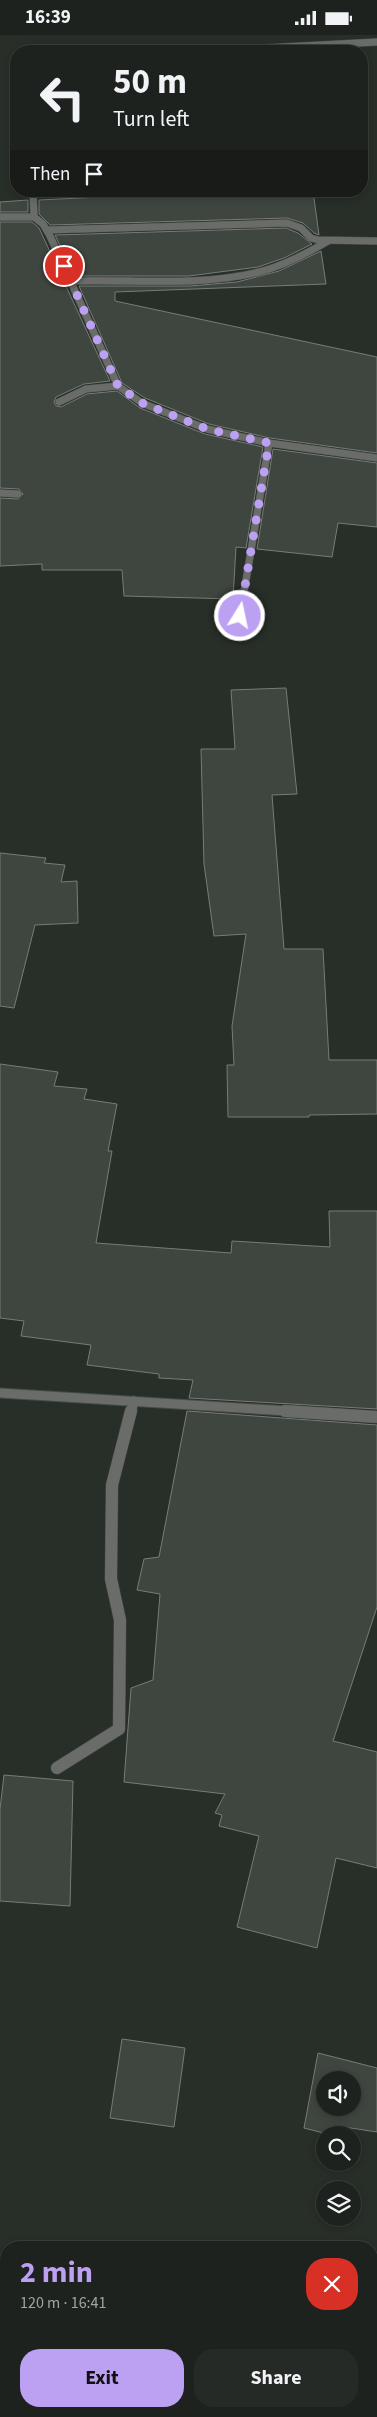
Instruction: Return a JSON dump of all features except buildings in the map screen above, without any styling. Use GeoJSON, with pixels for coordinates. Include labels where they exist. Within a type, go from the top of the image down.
{"type":"FeatureCollection","features":[{"type":"Feature","properties":{"kind":"street"},"geometry":{"type":"LineString","coordinates":[[322,45],[377,41]]}},
{"type":"Feature","properties":{"kind":"street"},"geometry":{"type":"LineString","coordinates":[[33,197],[34,217],[47,230],[72,281],[118,386],[142,403],[207,429],[269,443],[377,458]]}},
{"type":"Feature","properties":{"kind":"street"},"geometry":{"type":"LineString","coordinates":[[0,217],[34,217]]}},
{"type":"Feature","properties":{"kind":"street"},"geometry":{"type":"LineString","coordinates":[[47,230],[287,223],[302,228],[311,238],[328,241],[377,241]]}},
{"type":"Feature","properties":{"kind":"street"},"geometry":{"type":"LineString","coordinates":[[72,281],[122,279],[180,280],[253,273],[308,254],[328,241]]}},
{"type":"Feature","properties":{"kind":"street"},"geometry":{"type":"LineString","coordinates":[[59,402],[86,389],[118,386]]}},
{"type":"Feature","properties":{"kind":"street"},"geometry":{"type":"LineString","coordinates":[[240,616],[269,443]]}},
{"type":"Feature","properties":{"kind":"street"},"geometry":{"type":"LineString","coordinates":[[0,493],[18,494]]}},
{"type":"Feature","properties":{"kind":"street"},"geometry":{"type":"LineString","coordinates":[[0,1393],[377,1417]]}},
{"type":"Feature","properties":{"kind":"street"},"geometry":{"type":"LineString","coordinates":[[57,1768],[119,1729],[120,1620],[111,1579],[112,1485],[134,1401]]}},
{"type":"Feature","properties":{"kind":"route"},"geometry":{"type":"LineString","coordinates":[[64,266],[118,386],[142,403],[207,429],[269,443],[240,616]]}}]}
